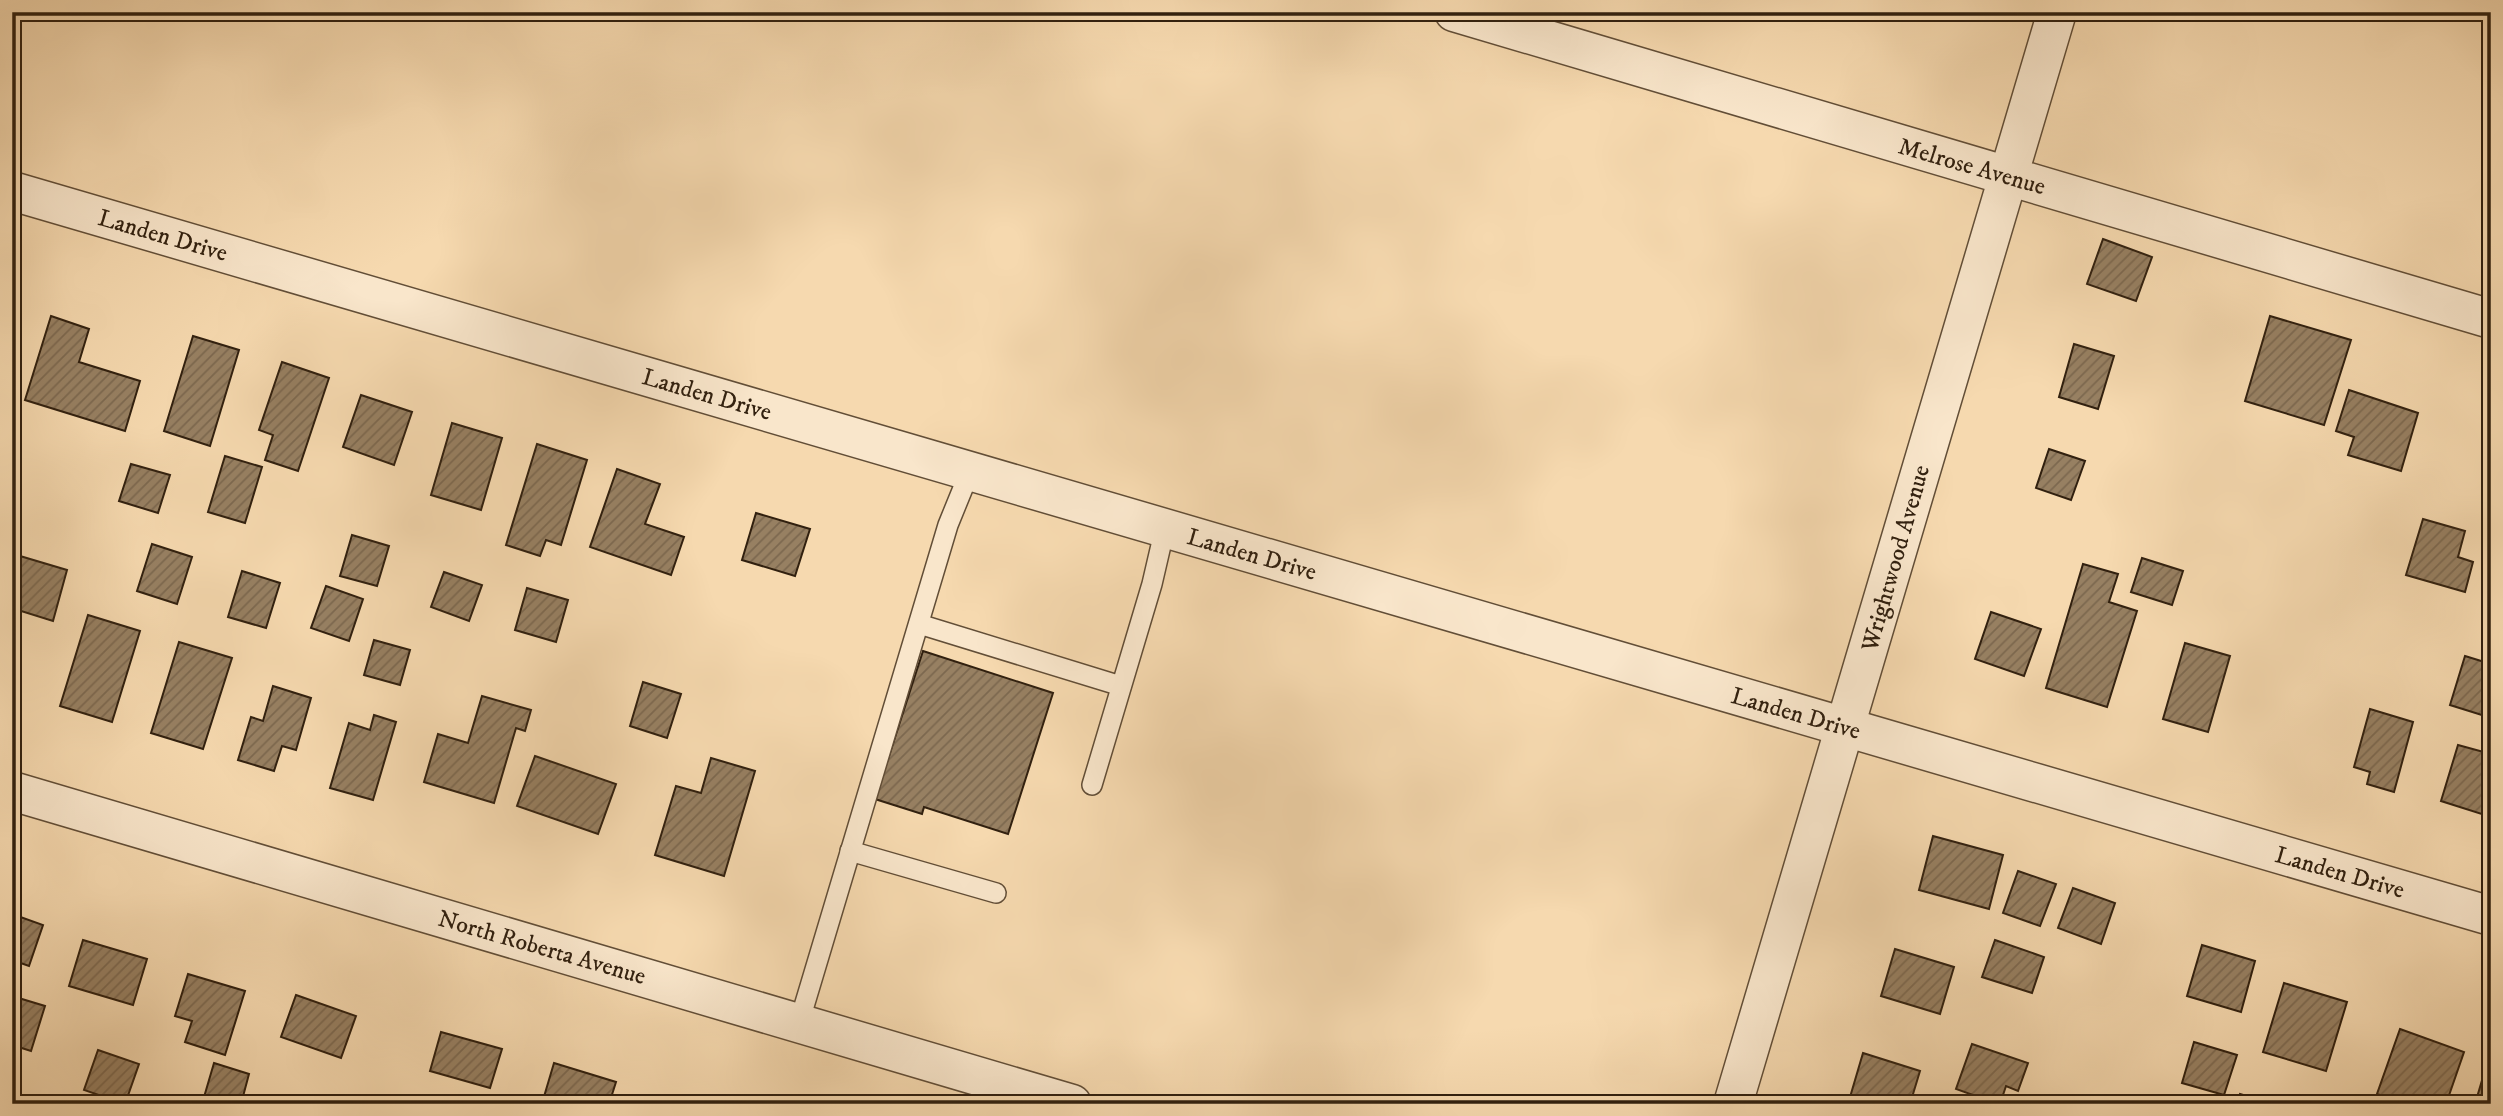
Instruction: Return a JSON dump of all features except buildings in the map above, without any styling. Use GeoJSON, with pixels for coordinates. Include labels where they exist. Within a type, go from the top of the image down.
{"type":"FeatureCollection","features":[{"type":"Feature","properties":{"kind":"street","name":"Wrightwood Avenue"},"geometry":{"type":"LineString","coordinates":[[1733,1104],[2057,12]]}},
{"type":"Feature","properties":{"kind":"street","name":"Melrose Avenue"},"geometry":{"type":"LineString","coordinates":[[1473,15],[2491,319]]}},
{"type":"Feature","properties":{"kind":"street","name":"Landen Drive"},"geometry":{"type":"LineString","coordinates":[[12,191],[2491,916]]}},
{"type":"Feature","properties":{"kind":"street","name":"North Roberta Avenue"},"geometry":{"type":"LineString","coordinates":[[12,790],[1072,1104]]}},
{"type":"Feature","properties":{"kind":"lane"},"geometry":{"type":"LineString","coordinates":[[799,1023],[948,525],[970,471]]}},
{"type":"Feature","properties":{"kind":"lane"},"geometry":{"type":"LineString","coordinates":[[1093,785],[1152,584],[1165,528]]}},
{"type":"Feature","properties":{"kind":"lane"},"geometry":{"type":"LineString","coordinates":[[919,624],[1121,686]]}},
{"type":"Feature","properties":{"kind":"lane"},"geometry":{"type":"LineString","coordinates":[[850,851],[996,893]]}}]}
